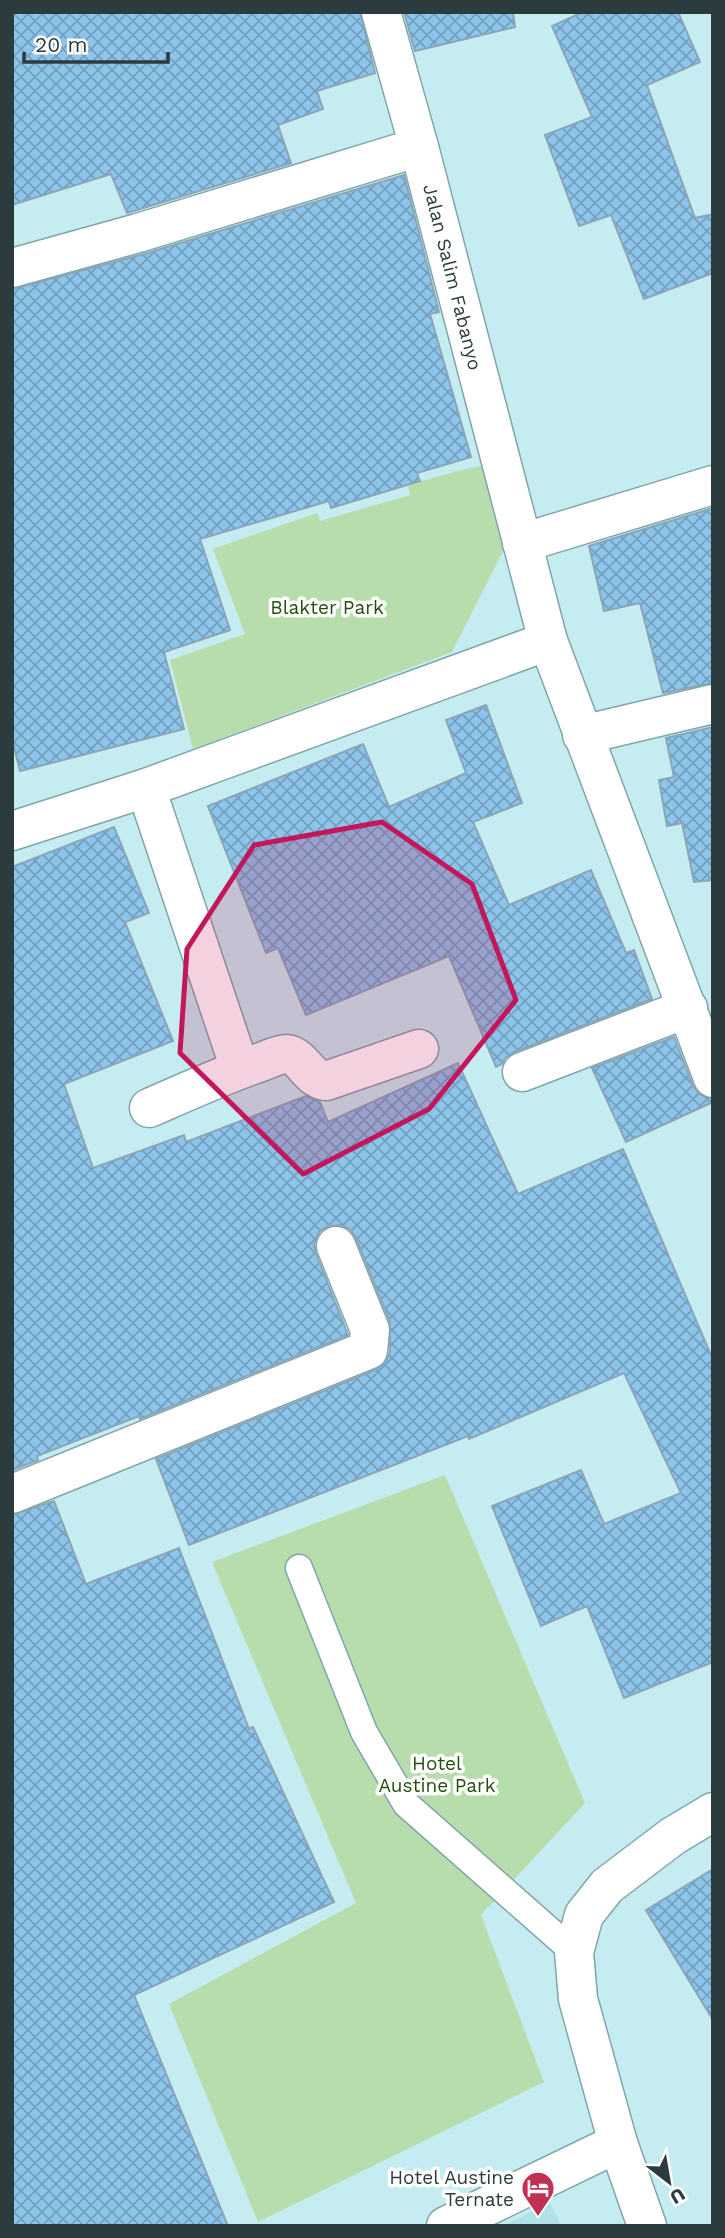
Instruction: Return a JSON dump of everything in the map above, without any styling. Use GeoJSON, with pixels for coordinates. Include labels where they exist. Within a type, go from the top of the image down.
{"type":"FeatureCollection","features":[{"type":"Feature","properties":{"kind":"street","name":"Jalan Salim Fabanyo"},"geometry":{"type":"LineString","coordinates":[[381,12],[548,641],[713,1078]]}},
{"type":"Feature","properties":{"kind":"street"},"geometry":{"type":"LineString","coordinates":[[12,268],[138,233],[419,147]]}},
{"type":"Feature","properties":{"kind":"street"},"geometry":{"type":"LineString","coordinates":[[522,543],[646,503],[713,485]]}},
{"type":"Feature","properties":{"kind":"street"},"geometry":{"type":"LineString","coordinates":[[12,831],[146,788],[548,641]]}},
{"type":"Feature","properties":{"kind":"street"},"geometry":{"type":"LineString","coordinates":[[582,735],[713,704]]}},
{"type":"Feature","properties":{"kind":"street"},"geometry":{"type":"LineString","coordinates":[[146,788],[240,1069]]}},
{"type":"Feature","properties":{"kind":"street"},"geometry":{"type":"LineString","coordinates":[[522,1072],[688,1008]]}},
{"type":"Feature","properties":{"kind":"street"},"geometry":{"type":"LineString","coordinates":[[149,1108],[240,1069],[285,1054],[293,1056],[319,1080],[326,1081],[419,1049]]}},
{"type":"Feature","properties":{"kind":"street"},"geometry":{"type":"LineString","coordinates":[[12,1494],[368,1350],[370,1330],[336,1246]]}},
{"type":"Feature","properties":{"kind":"street"},"geometry":{"type":"LineString","coordinates":[[647,2226],[618,2143],[579,1999],[574,1952],[584,1914],[607,1886],[673,1836],[713,1812]]}},
{"type":"Feature","properties":{"kind":"street"},"geometry":{"type":"LineString","coordinates":[[446,2226],[618,2143]]}},
{"type":"Feature","properties":{"kind":"lane"},"geometry":{"type":"LineString","coordinates":[[299,1568],[364,1732],[406,1804],[574,1952]]}},
{"type":"Feature","properties":{"kind":"highlighted area"},"geometry":{"type":"Polygon","coordinates":[[[382,822],[472,884],[516,1000],[429,1109],[303,1174],[180,1053],[187,949],[254,845],[382,822]]]}},
{"type":"Feature","properties":{"kind":"shaded area"},"geometry":{"type":"Polygon","coordinates":[[[550,2202],[561,2226],[503,2226],[550,2202]]]}},
{"type":"Feature","properties":{"kind":"green space","name":"Blakter Park"},"geometry":{"type":"Polygon","coordinates":[[[482,466],[504,549],[452,652],[193,749],[170,660],[245,634],[213,549],[317,513],[320,521],[410,495],[408,485],[482,466]]]}},
{"type":"Feature","properties":{"kind":"green space","name":"Hotel Austine Park"},"geometry":{"type":"Polygon","coordinates":[[[445,1475],[585,1803],[481,1915],[544,2082],[258,2222],[169,2004],[356,1903],[212,1562],[445,1475]]]}},
{"type":"Feature","properties":{"kind":"building"},"geometry":{"type":"Polygon","coordinates":[[[12,12],[360,12],[375,73],[317,91],[323,109],[278,125],[291,163],[127,213],[111,174],[12,205],[12,12]]]}},
{"type":"Feature","properties":{"kind":"building"},"geometry":{"type":"Polygon","coordinates":[[[404,12],[513,12],[515,27],[415,51],[404,12]]]}},
{"type":"Feature","properties":{"kind":"building"},"geometry":{"type":"Polygon","coordinates":[[[583,12],[678,12],[700,62],[647,85],[695,218],[713,214],[713,273],[644,299],[611,215],[579,226],[545,135],[592,117],[552,26],[583,12]]]}},
{"type":"Feature","properties":{"kind":"building"},"geometry":{"type":"Polygon","coordinates":[[[404,175],[439,312],[430,314],[471,457],[417,473],[420,481],[331,508],[329,501],[200,539],[230,630],[164,652],[184,729],[20,771],[12,739],[12,289],[144,254],[404,175]]]}},
{"type":"Feature","properties":{"kind":"building"},"geometry":{"type":"Polygon","coordinates":[[[713,508],[713,683],[663,693],[640,603],[604,611],[589,546],[713,508]]]}},
{"type":"Feature","properties":{"kind":"building"},"geometry":{"type":"Polygon","coordinates":[[[486,705],[522,803],[473,822],[509,905],[591,870],[626,953],[634,950],[652,999],[514,1052],[496,1067],[449,956],[306,1015],[278,948],[266,953],[208,806],[363,744],[389,807],[466,773],[446,720],[486,705]]]}},
{"type":"Feature","properties":{"kind":"building"},"geometry":{"type":"Polygon","coordinates":[[[713,727],[713,880],[694,882],[682,823],[667,826],[659,780],[674,777],[666,738],[713,727]]]}},
{"type":"Feature","properties":{"kind":"building"},"geometry":{"type":"Polygon","coordinates":[[[114,827],[149,913],[125,922],[173,1041],[64,1084],[93,1168],[184,1135],[186,1142],[306,1096],[320,1102],[328,1122],[458,1063],[518,1194],[623,1149],[713,1360],[713,1662],[624,1698],[587,1606],[541,1626],[492,1506],[581,1470],[604,1524],[681,1493],[624,1373],[469,1439],[468,1436],[189,1545],[156,1459],[376,1370],[386,1362],[390,1352],[390,1322],[356,1238],[350,1229],[340,1225],[328,1226],[319,1232],[314,1244],[348,1335],[140,1419],[139,1416],[37,1456],[38,1460],[12,1470],[12,867],[114,827]]]}},
{"type":"Feature","properties":{"kind":"building"},"geometry":{"type":"Polygon","coordinates":[[[674,1037],[693,1086],[700,1095],[713,1099],[713,1102],[626,1142],[592,1068],[674,1037]]]}},
{"type":"Feature","properties":{"kind":"building"},"geometry":{"type":"Polygon","coordinates":[[[54,1501],[86,1584],[179,1548],[249,1729],[253,1727],[334,1902],[134,1995],[228,2226],[12,2226],[12,1515],[54,1501]]]}},
{"type":"Feature","properties":{"kind":"building"},"geometry":{"type":"Polygon","coordinates":[[[713,1869],[713,2020],[646,1910],[713,1869]]]}},
{"type":"Feature","properties":{"kind":"place","name":"Hotel Austine Ternate"},"geometry":{"type":"Point","coordinates":[538,2218]}}]}
